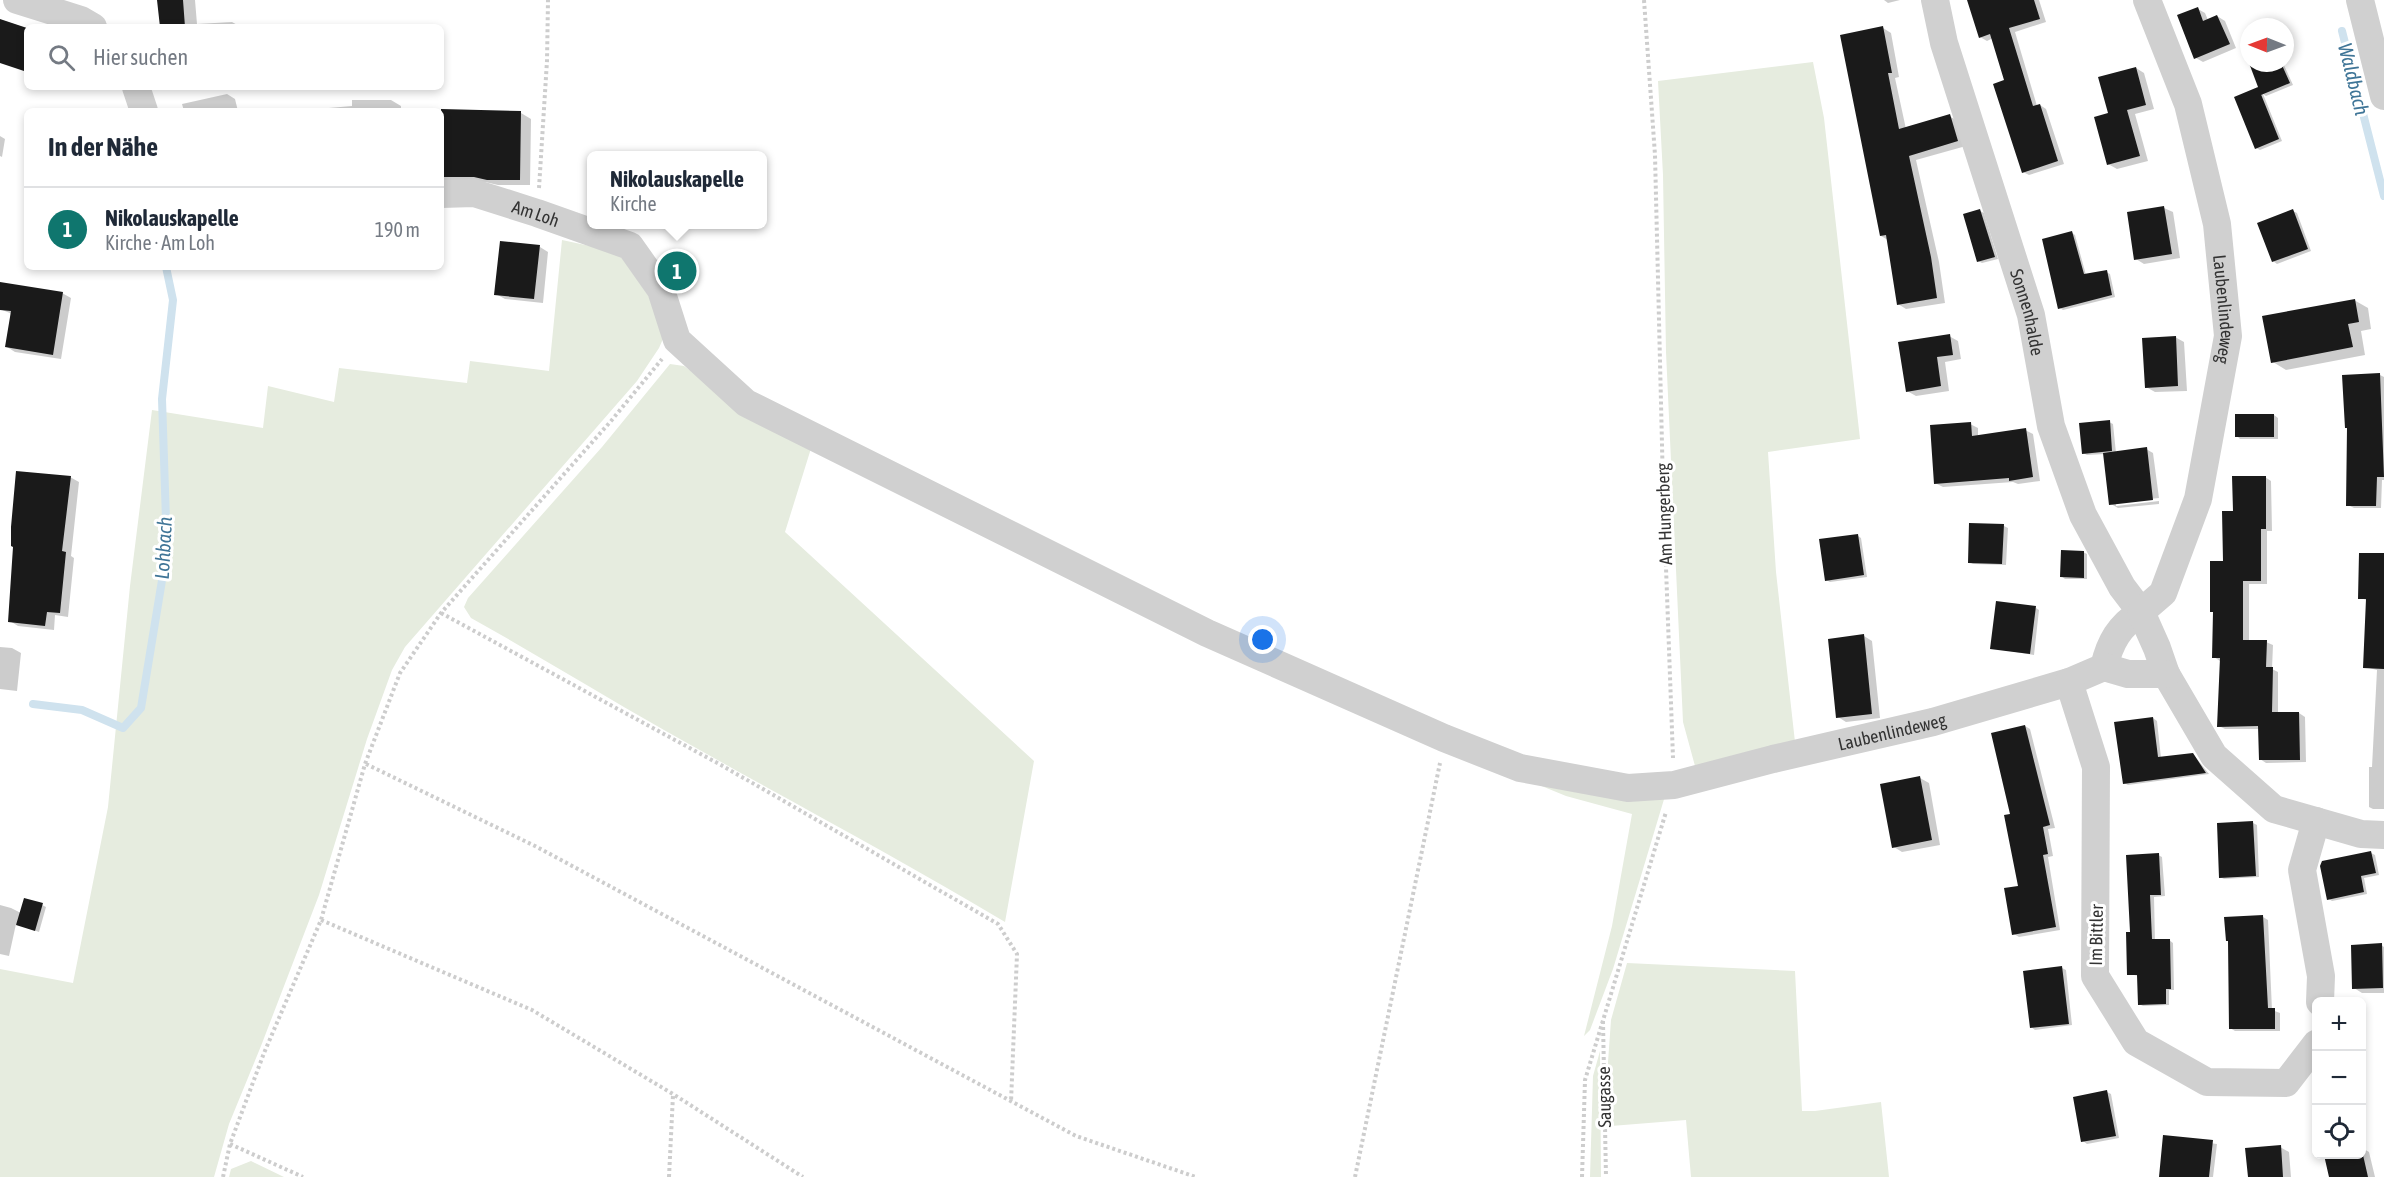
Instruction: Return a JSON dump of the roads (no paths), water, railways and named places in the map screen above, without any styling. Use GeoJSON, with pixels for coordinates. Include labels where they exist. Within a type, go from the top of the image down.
{"type":"FeatureCollection","features":[{"type":"Feature","properties":{"kind":"street"},"geometry":{"type":"LineString","coordinates":[[17,0],[88,24]]}},
{"type":"Feature","properties":{"kind":"street","name":"Sonnenhalde"},"geometry":{"type":"LineString","coordinates":[[1935,0],[1944,43],[2031,315],[2051,426],[2083,515],[2122,587],[2141,612]]}},
{"type":"Feature","properties":{"kind":"street","name":"Laubenlindeweg"},"geometry":{"type":"LineString","coordinates":[[677,340],[746,403],[1207,633],[1444,738],[1520,768],[1628,788],[1674,785],[1933,722],[2069,682],[2104,667],[2109,648],[2117,633],[2129,620],[2163,593],[2198,499],[2228,336],[2217,224],[2194,126],[2147,0]]}},
{"type":"Feature","properties":{"kind":"street"},"geometry":{"type":"LineString","coordinates":[[2360,0],[2384,96]]}},
{"type":"Feature","properties":{"kind":"street"},"geometry":{"type":"LineString","coordinates":[[136,90],[143,108]]}},
{"type":"Feature","properties":{"kind":"street","name":"Am Loh"},"geometry":{"type":"LineString","coordinates":[[444,194],[474,193],[630,246],[661,290],[677,340]]}},
{"type":"Feature","properties":{"kind":"street"},"geometry":{"type":"LineString","coordinates":[[2141,612],[2166,674],[2214,756],[2274,809],[2361,834],[2384,835]]}},
{"type":"Feature","properties":{"kind":"street"},"geometry":{"type":"LineString","coordinates":[[2104,667],[2128,674],[2166,674]]}},
{"type":"Feature","properties":{"kind":"street","name":"Im Bittler"},"geometry":{"type":"LineString","coordinates":[[2069,682],[2096,767],[2095,976],[2136,1042],[2207,1082],[2286,1083],[2312,1049]]}},
{"type":"Feature","properties":{"kind":"street"},"geometry":{"type":"LineString","coordinates":[[2316,821],[2302,870],[2321,976],[2320,997]]}},
{"type":"Feature","properties":{"kind":"waterway","name":"Waldbach"},"geometry":{"type":"LineString","coordinates":[[2342,31],[2384,196]]}},
{"type":"Feature","properties":{"kind":"waterway","name":"Lohbach"},"geometry":{"type":"LineString","coordinates":[[33,704],[82,710],[123,728],[141,708],[167,550],[162,399],[173,300],[167,270]]}},
{"type":"Feature","properties":{"kind":"place","name":"Nikolauskapelle"},"geometry":{"type":"Point","coordinates":[677,271]}}]}
